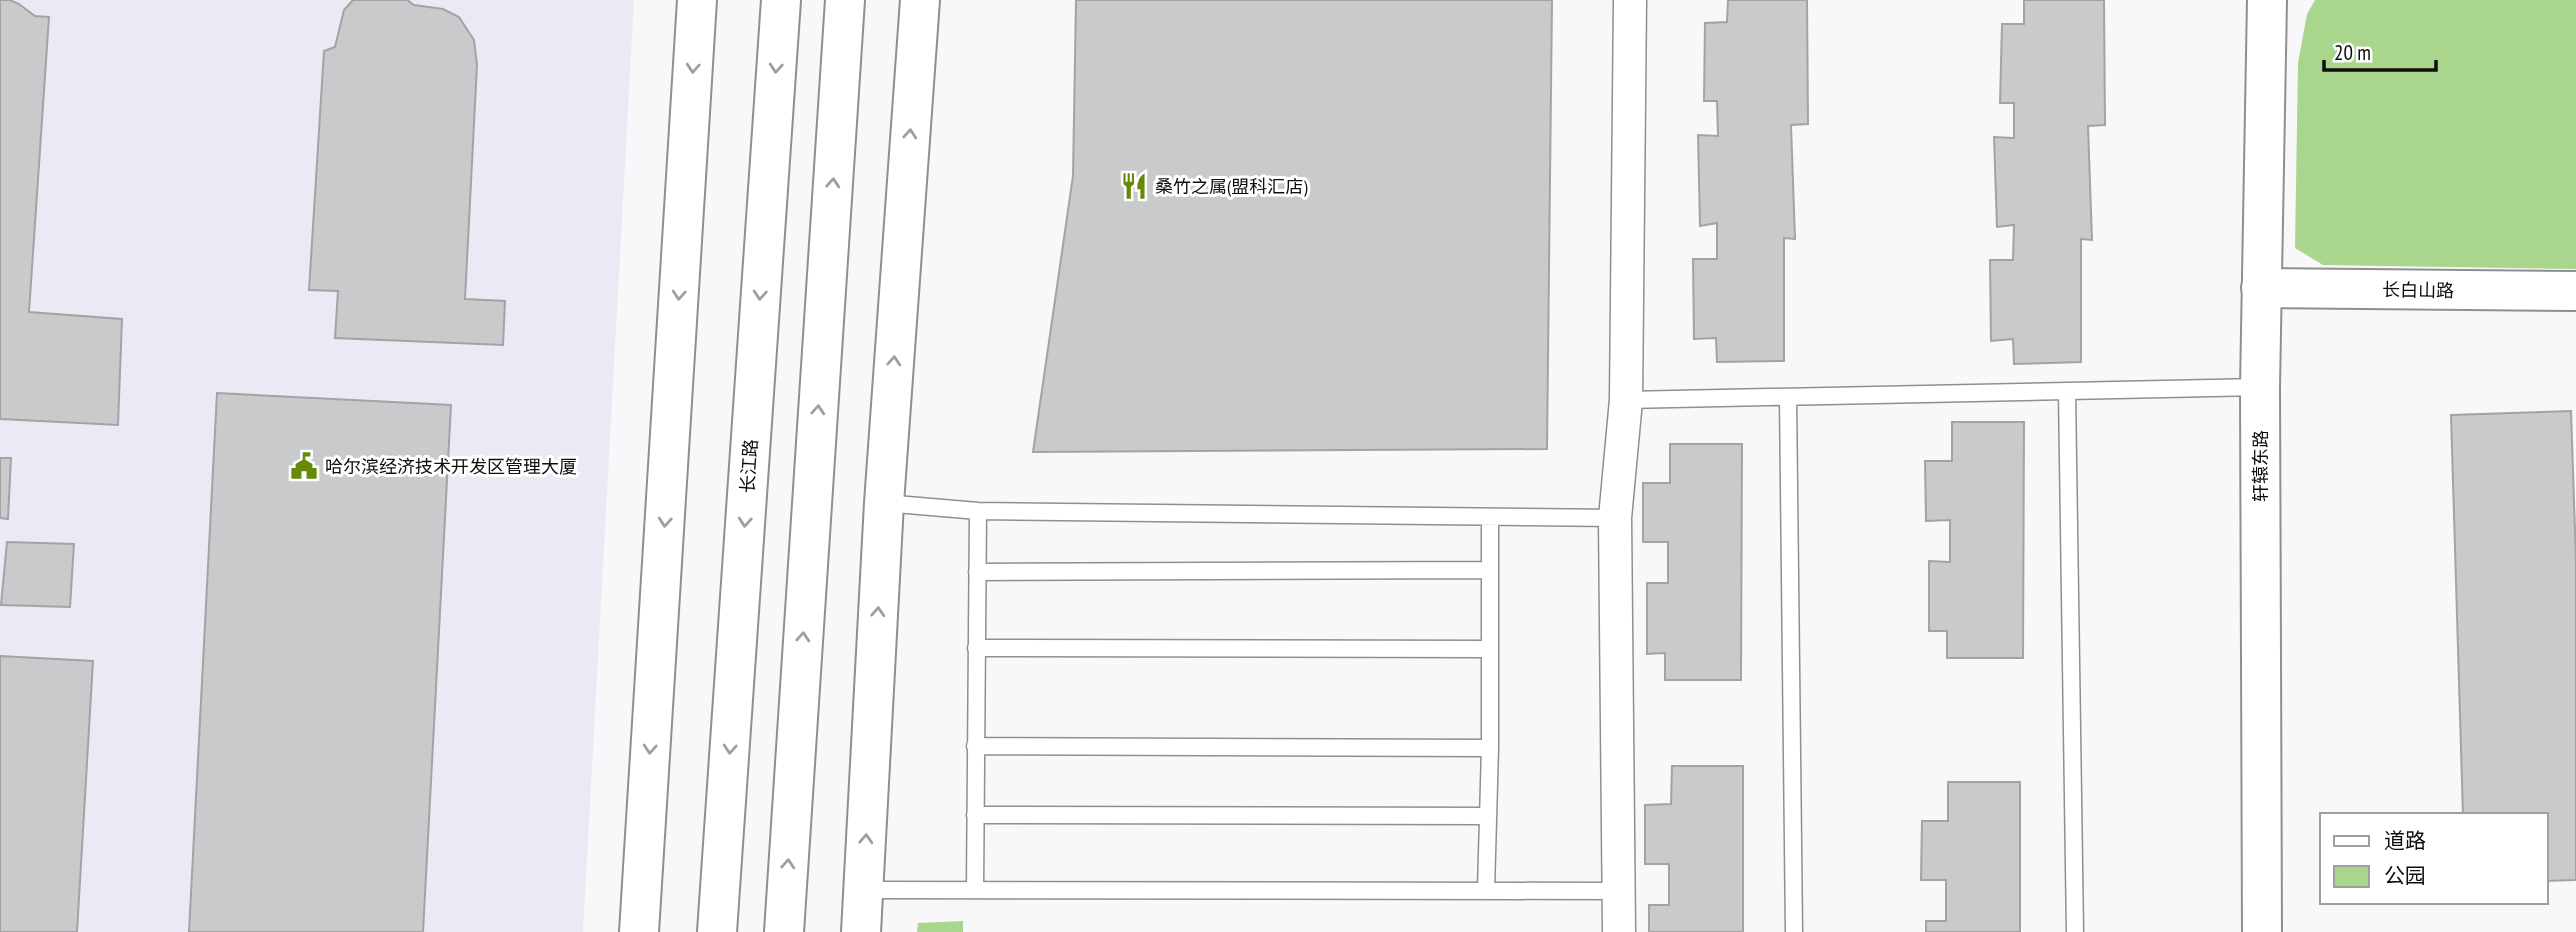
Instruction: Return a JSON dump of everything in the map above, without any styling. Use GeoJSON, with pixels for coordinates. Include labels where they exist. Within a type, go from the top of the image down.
{"type":"FeatureCollection","features":[{"type":"Feature","properties":{"kind":"main road"},"geometry":{"type":"LineString","coordinates":[[639,932],[697,0]]}},
{"type":"Feature","properties":{"kind":"main road","name":"长江路"},"geometry":{"type":"LineString","coordinates":[[717,932],[780,0]]}},
{"type":"Feature","properties":{"kind":"main road"},"geometry":{"type":"LineString","coordinates":[[784,932],[845,0]]}},
{"type":"Feature","properties":{"kind":"main road"},"geometry":{"type":"LineString","coordinates":[[860,932],[884,503],[920,0]]}},
{"type":"Feature","properties":{"kind":"main road","name":"轩辕东路"},"geometry":{"type":"LineString","coordinates":[[2262,932],[2260,288],[2267,0]]}},
{"type":"Feature","properties":{"kind":"main road","name":"长白山路"},"geometry":{"type":"LineString","coordinates":[[2260,288],[2576,292]]}},
{"type":"Feature","properties":{"kind":"street"},"geometry":{"type":"LineString","coordinates":[[1619,932],[1615,517],[1626,400],[1629,0]]}},
{"type":"Feature","properties":{"kind":"lane"},"geometry":{"type":"LineString","coordinates":[[1626,400],[2260,387]]}},
{"type":"Feature","properties":{"kind":"lane"},"geometry":{"type":"LineString","coordinates":[[2067,391],[2075,932]]}},
{"type":"Feature","properties":{"kind":"lane"},"geometry":{"type":"LineString","coordinates":[[1788,397],[1794,932]]}},
{"type":"Feature","properties":{"kind":"lane"},"geometry":{"type":"LineString","coordinates":[[884,503],[978,511],[1615,517]]}},
{"type":"Feature","properties":{"kind":"lane"},"geometry":{"type":"LineString","coordinates":[[975,890],[978,511]]}},
{"type":"Feature","properties":{"kind":"lane"},"geometry":{"type":"LineString","coordinates":[[1486,890],[1490,748],[1490,517]]}},
{"type":"Feature","properties":{"kind":"lane"},"geometry":{"type":"LineString","coordinates":[[977,572],[1490,570]]}},
{"type":"Feature","properties":{"kind":"lane"},"geometry":{"type":"LineString","coordinates":[[976,648],[1489,649]]}},
{"type":"Feature","properties":{"kind":"lane"},"geometry":{"type":"LineString","coordinates":[[975,746],[1490,748]]}},
{"type":"Feature","properties":{"kind":"lane"},"geometry":{"type":"LineString","coordinates":[[975,815],[1488,816]]}},
{"type":"Feature","properties":{"kind":"lane"},"geometry":{"type":"LineString","coordinates":[[863,890],[1619,891]]}},
{"type":"Feature","properties":{"kind":"shaded area","name":"哈尔滨经济技术开发区管理大厦"},"geometry":{"type":"Polygon","coordinates":[[[0,0],[634,0],[583,932],[0,932],[0,0]]]}},
{"type":"Feature","properties":{"kind":"green space"},"geometry":{"type":"Polygon","coordinates":[[[2315,0],[2576,0],[2576,269],[2323,265],[2295,248],[2298,63],[2307,14],[2315,0]]]}},
{"type":"Feature","properties":{"kind":"green space"},"geometry":{"type":"Polygon","coordinates":[[[963,921],[963,932],[917,932],[918,923],[963,921]]]}},
{"type":"Feature","properties":{"kind":"building"},"geometry":{"type":"Polygon","coordinates":[[[0,0],[19,4],[35,16],[49,17],[29,312],[122,319],[118,425],[0,419],[0,0]]]}},
{"type":"Feature","properties":{"kind":"building"},"geometry":{"type":"Polygon","coordinates":[[[353,0],[407,0],[414,5],[443,9],[459,17],[474,40],[477,65],[465,299],[505,301],[503,345],[335,338],[338,291],[309,290],[324,51],[335,47],[344,10],[353,0]]]}},
{"type":"Feature","properties":{"kind":"building"},"geometry":{"type":"Polygon","coordinates":[[[1076,0],[1552,0],[1547,449],[1033,452],[1073,176],[1076,0]]]}},
{"type":"Feature","properties":{"kind":"building"},"geometry":{"type":"Polygon","coordinates":[[[1728,0],[1807,0],[1808,124],[1791,125],[1795,239],[1784,238],[1784,361],[1717,362],[1716,338],[1694,339],[1693,259],[1717,259],[1717,223],[1700,226],[1698,135],[1718,136],[1717,101],[1704,101],[1705,23],[1727,22],[1728,0]]]}},
{"type":"Feature","properties":{"kind":"building"},"geometry":{"type":"Polygon","coordinates":[[[2024,0],[2104,0],[2105,125],[2088,126],[2092,240],[2081,239],[2081,362],[2014,364],[2013,339],[1991,341],[1990,260],[2013,260],[2014,225],[1997,227],[1994,137],[2014,138],[2014,103],[2000,103],[2002,24],[2024,24],[2024,0]]]}},
{"type":"Feature","properties":{"kind":"building"},"geometry":{"type":"Polygon","coordinates":[[[217,393],[451,405],[423,932],[189,932],[217,393]]]}},
{"type":"Feature","properties":{"kind":"building"},"geometry":{"type":"Polygon","coordinates":[[[2571,411],[2576,561],[2576,880],[2548,881],[2548,813],[2463,813],[2451,415],[2571,411]]]}},
{"type":"Feature","properties":{"kind":"building"},"geometry":{"type":"Polygon","coordinates":[[[1952,422],[2024,422],[2023,658],[1947,658],[1947,631],[1929,631],[1929,561],[1950,562],[1950,520],[1926,521],[1925,461],[1952,461],[1952,422]]]}},
{"type":"Feature","properties":{"kind":"building"},"geometry":{"type":"Polygon","coordinates":[[[1670,444],[1742,444],[1741,680],[1665,680],[1665,653],[1647,654],[1647,583],[1668,583],[1668,542],[1643,542],[1643,483],[1670,483],[1670,444]]]}},
{"type":"Feature","properties":{"kind":"building"},"geometry":{"type":"Polygon","coordinates":[[[0,458],[11,458],[8,519],[0,518],[0,458]]]}},
{"type":"Feature","properties":{"kind":"building"},"geometry":{"type":"Polygon","coordinates":[[[7,542],[74,544],[70,607],[1,605],[7,542]]]}},
{"type":"Feature","properties":{"kind":"building"},"geometry":{"type":"Polygon","coordinates":[[[0,656],[93,661],[77,932],[0,932],[0,656]]]}},
{"type":"Feature","properties":{"kind":"building"},"geometry":{"type":"Polygon","coordinates":[[[1672,766],[1743,766],[1743,932],[1649,932],[1649,905],[1669,905],[1669,864],[1645,864],[1645,805],[1671,804],[1672,766]]]}},
{"type":"Feature","properties":{"kind":"building"},"geometry":{"type":"Polygon","coordinates":[[[1948,782],[2020,782],[2020,932],[1926,932],[1926,921],[1946,921],[1946,880],[1921,880],[1922,821],[1948,821],[1948,782]]]}},
{"type":"Feature","properties":{"kind":"place","name":"桑竹之属(盟科汇店)"},"geometry":{"type":"Point","coordinates":[1134,186]}},
{"type":"Feature","properties":{"kind":"place","name":"哈尔滨经济技术开发区管理大厦"},"geometry":{"type":"Point","coordinates":[304,466]}}]}
